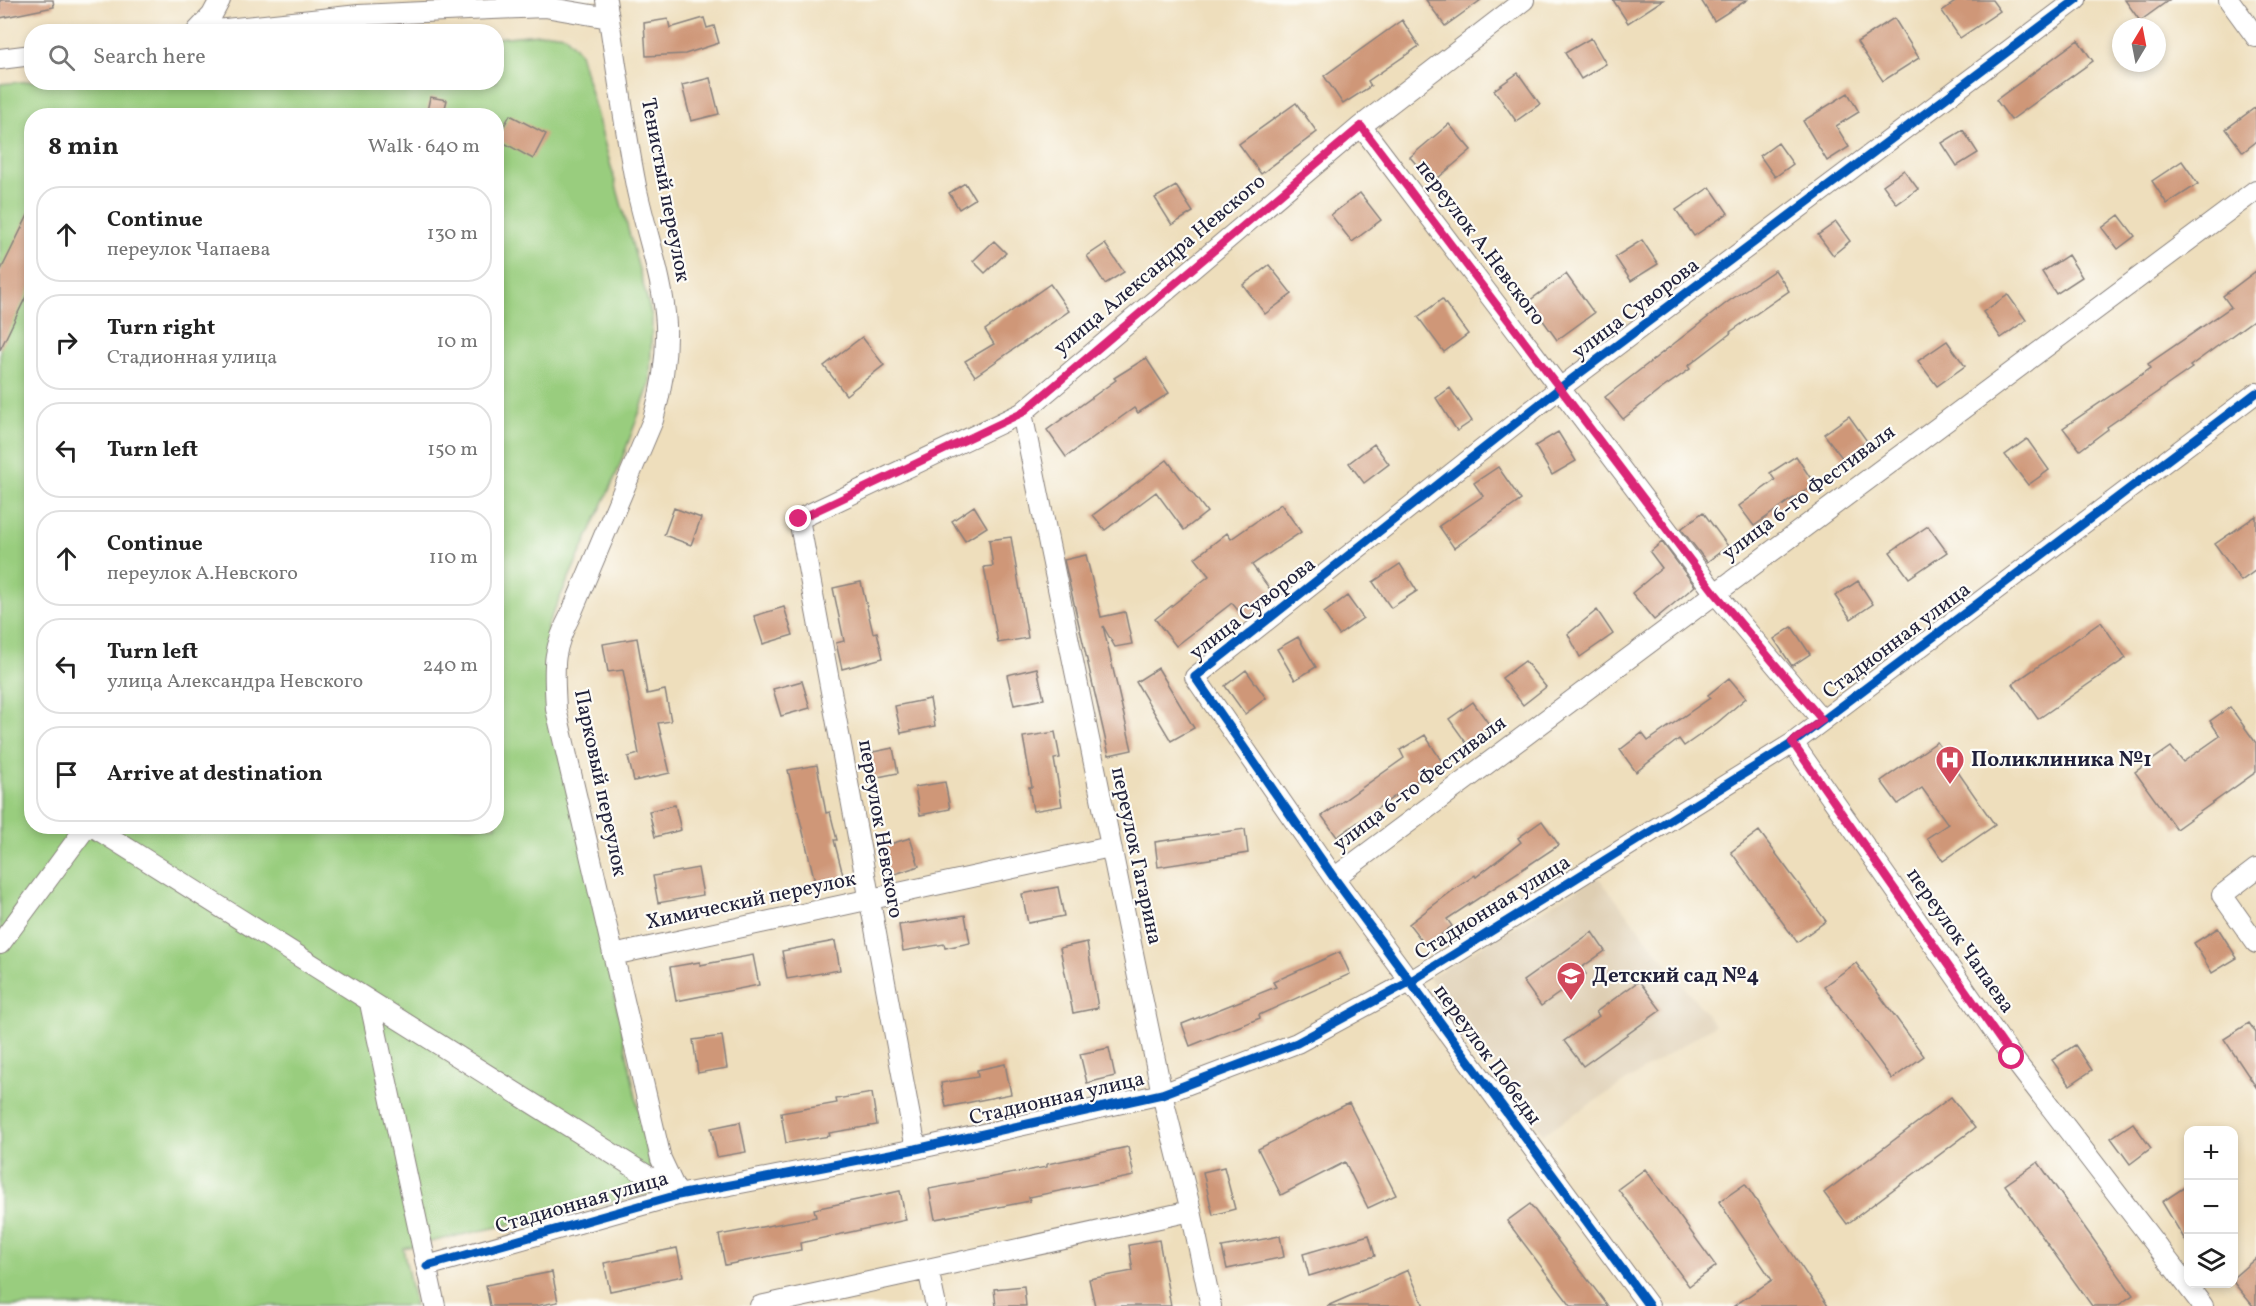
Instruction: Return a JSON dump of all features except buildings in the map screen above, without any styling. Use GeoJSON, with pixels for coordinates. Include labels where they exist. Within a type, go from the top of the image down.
{"type":"FeatureCollection","features":[{"type":"Feature","properties":{"kind":"street"},"geometry":{"type":"LineString","coordinates":[[204,24],[220,0]]}},
{"type":"Feature","properties":{"kind":"street","name":"улица Александра Невского"},"geometry":{"type":"LineString","coordinates":[[799,519],[1022,413],[1361,126],[1524,0]]}},
{"type":"Feature","properties":{"kind":"street","name":"улица Суворова"},"geometry":{"type":"LineString","coordinates":[[1195,677],[1560,388],[2076,0]]}},
{"type":"Feature","properties":{"kind":"street"},"geometry":{"type":"LineString","coordinates":[[2229,0],[2256,37]]}},
{"type":"Feature","properties":{"kind":"street"},"geometry":{"type":"LineString","coordinates":[[273,24],[359,15],[467,10],[545,7],[608,9]]}},
{"type":"Feature","properties":{"kind":"street","name":"Тенистый переулок"},"geometry":{"type":"LineString","coordinates":[[608,9],[636,186],[665,315],[665,356],[661,391]]}},
{"type":"Feature","properties":{"kind":"street"},"geometry":{"type":"LineString","coordinates":[[0,59],[24,56]]}},
{"type":"Feature","properties":{"kind":"street","name":"переулок А.Невского"},"geometry":{"type":"LineString","coordinates":[[1361,126],[1715,593],[1822,720]]}},
{"type":"Feature","properties":{"kind":"street","name":"улица 6-го Фестиваля"},"geometry":{"type":"LineString","coordinates":[[1334,878],[2256,190]]}},
{"type":"Feature","properties":{"kind":"street","name":"Парковый переулок"},"geometry":{"type":"LineString","coordinates":[[661,391],[653,420],[576,603],[559,637],[554,661],[555,709],[661,1159],[678,1195]]}},
{"type":"Feature","properties":{"kind":"street","name":"Стадионная улица"},"geometry":{"type":"LineString","coordinates":[[426,1266],[678,1195],[916,1149],[1162,1094],[1297,1043],[1411,981],[1792,742],[2256,393]]}},
{"type":"Feature","properties":{"kind":"street","name":"переулок Гагарина"},"geometry":{"type":"LineString","coordinates":[[1022,413],[1162,1094],[1211,1306]]}},
{"type":"Feature","properties":{"kind":"street","name":"переулок Невского"},"geometry":{"type":"LineString","coordinates":[[799,519],[916,1149]]}},
{"type":"Feature","properties":{"kind":"street","name":"переулок Победы"},"geometry":{"type":"LineString","coordinates":[[1195,677],[1334,878],[1649,1306]]}},
{"type":"Feature","properties":{"kind":"street","name":"переулок Чапаева"},"geometry":{"type":"LineString","coordinates":[[1792,742],[2008,1051],[2203,1306]]}},
{"type":"Feature","properties":{"kind":"street"},"geometry":{"type":"LineString","coordinates":[[0,944],[81,834]]}},
{"type":"Feature","properties":{"kind":"street"},"geometry":{"type":"LineString","coordinates":[[105,834],[678,1195]]}},
{"type":"Feature","properties":{"kind":"street","name":"Химический переулок"},"geometry":{"type":"LineString","coordinates":[[613,956],[1110,847]]}},
{"type":"Feature","properties":{"kind":"street"},"geometry":{"type":"LineString","coordinates":[[2256,868],[2222,895],[2256,943]]}},
{"type":"Feature","properties":{"kind":"street"},"geometry":{"type":"LineString","coordinates":[[370,1003],[435,1306]]}},
{"type":"Feature","properties":{"kind":"street"},"geometry":{"type":"LineString","coordinates":[[760,1306],[1191,1212]]}},
{"type":"Feature","properties":{"kind":"street"},"geometry":{"type":"LineString","coordinates":[[928,1269],[936,1306]]}},
{"type":"Feature","properties":{"kind":"shaded area","name":"Детский сад №4"},"geometry":{"type":"Polygon","coordinates":[[[1598,877],[1715,1025],[1543,1134],[1429,978],[1598,877]]]}},
{"type":"Feature","properties":{"kind":"green space"},"geometry":{"type":"Polygon","coordinates":[[[549,33],[565,35],[580,53],[652,317],[650,384],[616,475],[547,626],[554,707],[656,1192],[403,1248],[415,1306],[0,1306],[0,84],[24,82],[24,90],[504,90],[504,37],[549,33]]]}},
{"type":"Feature","properties":{"kind":"cycle path"},"geometry":{"type":"LineString","coordinates":[[1649,1306],[1334,878],[1195,677],[1560,388],[2076,0]]}},
{"type":"Feature","properties":{"kind":"cycle path"},"geometry":{"type":"LineString","coordinates":[[427,1266],[678,1195],[916,1149],[1162,1094],[1297,1043],[1411,981],[1793,743],[2256,393]]}},
{"type":"Feature","properties":{"kind":"place","name":"Поликлиника №1"},"geometry":{"type":"Point","coordinates":[1950,786]}},
{"type":"Feature","properties":{"kind":"place","name":"Детский сад №4"},"geometry":{"type":"Point","coordinates":[1571,1002]}},
{"type":"Feature","properties":{"kind":"route"},"geometry":{"type":"LineString","coordinates":[[799,519],[1022,413],[1361,126],[1715,593],[1822,720],[1792,742],[2012,1057]]}}]}
